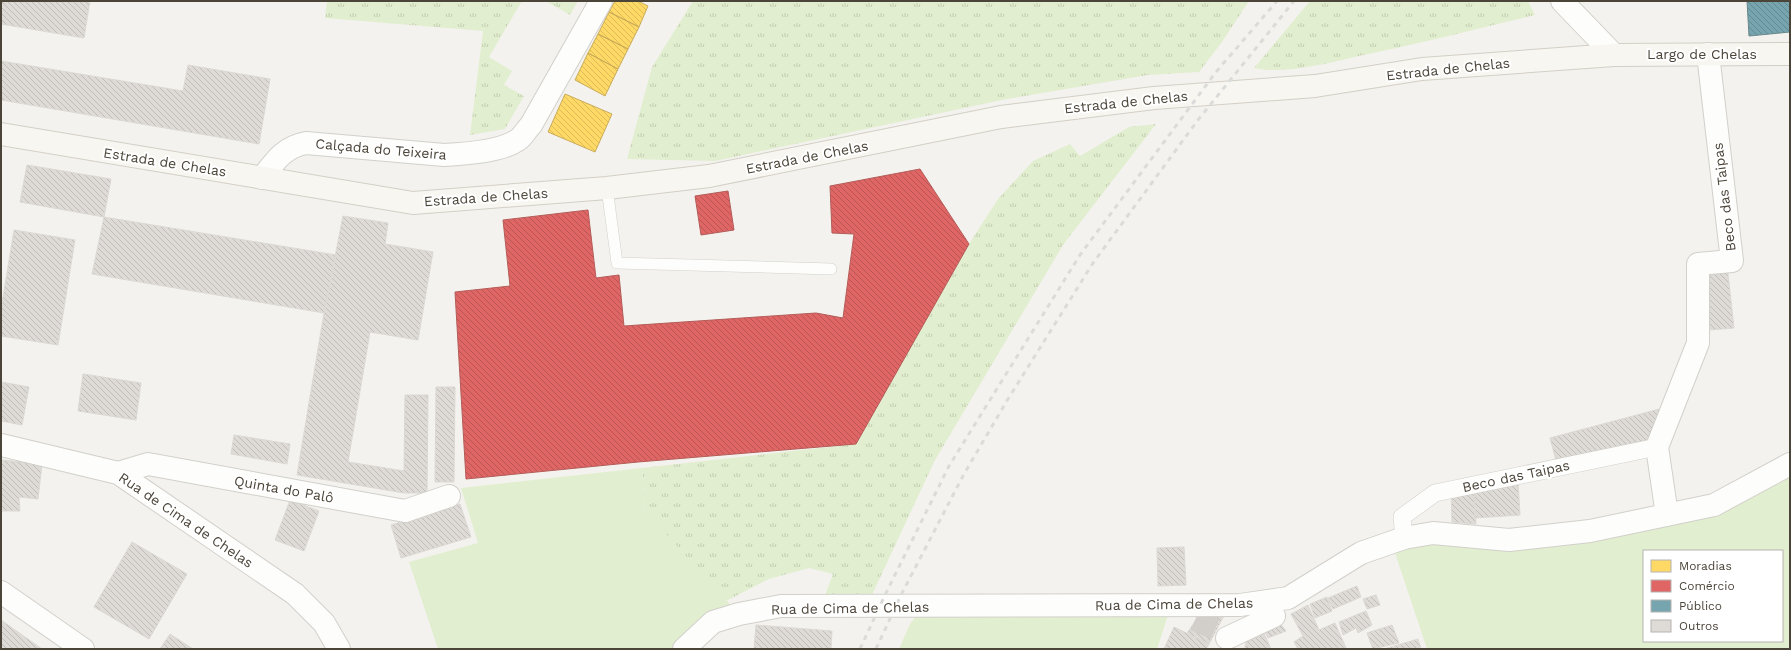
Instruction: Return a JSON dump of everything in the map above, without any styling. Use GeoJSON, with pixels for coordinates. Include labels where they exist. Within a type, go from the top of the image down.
{"type":"FeatureCollection","features":[{"type":"Feature","properties":{"kind":"main road","name":"Largo de Chelas"},"geometry":{"type":"LineString","coordinates":[[1614,55],[1790,54]]}},
{"type":"Feature","properties":{"kind":"main road","name":"Estrada de Chelas"},"geometry":{"type":"LineString","coordinates":[[1,134],[413,203],[607,188],[709,176],[1001,117],[1154,98],[1315,86],[1422,69],[1614,55]]}},
{"type":"Feature","properties":{"kind":"street","name":"Calçada do Teixeira"},"geometry":{"type":"LineString","coordinates":[[262,178],[282,153],[295,145],[306,143],[444,155],[462,154],[503,147],[519,139],[530,125],[601,1]]}},
{"type":"Feature","properties":{"kind":"street"},"geometry":{"type":"LineString","coordinates":[[1562,1],[1614,55]]}},
{"type":"Feature","properties":{"kind":"street","name":"Beco das Taipas"},"geometry":{"type":"LineString","coordinates":[[1667,515],[1657,447],[1698,343],[1698,264],[1732,261],[1708,54]]}},
{"type":"Feature","properties":{"kind":"street","name":"Rua de Cima de Chelas"},"geometry":{"type":"LineString","coordinates":[[1,445],[118,473],[295,594],[324,623],[339,649]]}},
{"type":"Feature","properties":{"kind":"street","name":"Beco das Taipas"},"geometry":{"type":"LineString","coordinates":[[1404,538],[1402,517],[1436,493],[1657,447]]}},
{"type":"Feature","properties":{"kind":"street","name":"Quinta do Palô"},"geometry":{"type":"LineString","coordinates":[[118,473],[148,464],[405,511],[450,496]]}},
{"type":"Feature","properties":{"kind":"street","name":"Rua de Cima de Chelas"},"geometry":{"type":"LineString","coordinates":[[684,649],[713,622],[739,614],[781,606],[1177,606],[1240,605],[1288,598],[1361,553],[1404,538],[1433,533],[1509,540],[1590,531],[1714,505],[1790,464]]}},
{"type":"Feature","properties":{"kind":"street"},"geometry":{"type":"LineString","coordinates":[[1,592],[83,649]]}},
{"type":"Feature","properties":{"kind":"street"},"geometry":{"type":"LineString","coordinates":[[1177,606],[1194,620]]}},
{"type":"Feature","properties":{"kind":"street"},"geometry":{"type":"LineString","coordinates":[[1228,639],[1274,616]]}},
{"type":"Feature","properties":{"kind":"lane"},"geometry":{"type":"LineString","coordinates":[[607,188],[617,263],[832,269]]}},
{"type":"Feature","properties":{"kind":"green space"},"geometry":{"type":"Polygon","coordinates":[[[327,1],[522,1],[489,57],[512,71],[504,85],[524,96],[505,129],[470,135],[483,31],[325,18],[327,1]]]}},
{"type":"Feature","properties":{"kind":"green space"},"geometry":{"type":"Polygon","coordinates":[[[546,1],[578,1],[570,15],[546,1]]]}},
{"type":"Feature","properties":{"kind":"green space"},"geometry":{"type":"Polygon","coordinates":[[[693,1],[1249,1],[1222,42],[1199,72],[1148,75],[1007,99],[715,161],[627,159],[652,67],[693,1]]]}},
{"type":"Feature","properties":{"kind":"green space"},"geometry":{"type":"Polygon","coordinates":[[[1310,1],[1528,1],[1535,15],[1321,65],[1279,70],[1254,68],[1310,1]]]}},
{"type":"Feature","properties":{"kind":"green space"},"geometry":{"type":"Polygon","coordinates":[[[1156,124],[1063,245],[935,460],[871,597],[824,598],[833,574],[809,568],[769,579],[726,601],[645,511],[642,468],[856,444],[969,244],[998,199],[1033,161],[1070,144],[1080,156],[1129,127],[1156,124]]]}},
{"type":"Feature","properties":{"kind":"green space"},"geometry":{"type":"Polygon","coordinates":[[[1790,464],[1790,649],[1427,649],[1394,550],[1436,540],[1667,515],[1790,464]]]}},
{"type":"Feature","properties":{"kind":"green space"},"geometry":{"type":"Polygon","coordinates":[[[642,468],[645,511],[739,614],[684,649],[438,649],[409,562],[478,543],[461,488],[642,468]]]}},
{"type":"Feature","properties":{"kind":"green space"},"geometry":{"type":"Polygon","coordinates":[[[1171,606],[1157,649],[899,649],[910,624],[923,607],[1171,606]]]}},
{"type":"Feature","properties":{"kind":"building: Moradias"},"geometry":{"type":"Polygon","coordinates":[[[615,1],[638,1],[648,6],[639,27],[609,12],[615,1]]]}},
{"type":"Feature","properties":{"kind":"building: Moradias"},"geometry":{"type":"Polygon","coordinates":[[[609,12],[639,27],[628,49],[598,34],[609,12]]]}},
{"type":"Feature","properties":{"kind":"building: Moradias"},"geometry":{"type":"Polygon","coordinates":[[[598,34],[628,49],[618,69],[588,53],[598,34]]]}},
{"type":"Feature","properties":{"kind":"building: Moradias"},"geometry":{"type":"Polygon","coordinates":[[[588,53],[618,69],[605,96],[575,80],[588,53]]]}},
{"type":"Feature","properties":{"kind":"building: Moradias"},"geometry":{"type":"Polygon","coordinates":[[[565,94],[612,114],[595,152],[548,132],[565,94]]]}},
{"type":"Feature","properties":{"kind":"building: Comércio"},"geometry":{"type":"Polygon","coordinates":[[[920,169],[969,244],[856,444],[638,462],[466,479],[455,292],[510,286],[503,220],[588,210],[596,278],[619,275],[624,326],[816,313],[843,318],[854,234],[832,233],[830,186],[920,169]]]}},
{"type":"Feature","properties":{"kind":"building: Comércio"},"geometry":{"type":"Polygon","coordinates":[[[728,191],[734,230],[701,235],[695,196],[728,191]]]}},
{"type":"Feature","properties":{"kind":"building: Público"},"geometry":{"type":"Polygon","coordinates":[[[1747,1],[1790,1],[1790,32],[1749,36],[1747,1]]]}},
{"type":"Feature","properties":{"kind":"building: Outros"},"geometry":{"type":"Polygon","coordinates":[[[1,1],[90,1],[84,38],[1,24],[1,1]]]}},
{"type":"Feature","properties":{"kind":"building: Outros"},"geometry":{"type":"Polygon","coordinates":[[[1,61],[183,91],[188,65],[270,79],[259,144],[1,100],[1,61]]]}},
{"type":"Feature","properties":{"kind":"building: Outros"},"geometry":{"type":"Polygon","coordinates":[[[27,165],[111,179],[104,217],[20,202],[27,165]]]}},
{"type":"Feature","properties":{"kind":"building: Outros"},"geometry":{"type":"Polygon","coordinates":[[[343,216],[388,223],[385,244],[433,252],[418,340],[370,332],[348,462],[404,471],[405,395],[428,395],[427,493],[404,493],[297,475],[324,313],[343,216]]]}},
{"type":"Feature","properties":{"kind":"building: Outros"},"geometry":{"type":"Polygon","coordinates":[[[104,217],[336,255],[324,313],[92,274],[104,217]]]}},
{"type":"Feature","properties":{"kind":"building: Outros"},"geometry":{"type":"Polygon","coordinates":[[[14,230],[75,240],[58,345],[1,336],[1,309],[14,230]]]}},
{"type":"Feature","properties":{"kind":"building: Outros"},"geometry":{"type":"Polygon","coordinates":[[[1727,265],[1734,328],[1709,330],[1704,267],[1727,265]]]}},
{"type":"Feature","properties":{"kind":"building: Outros"},"geometry":{"type":"Polygon","coordinates":[[[83,374],[141,383],[136,420],[78,411],[83,374]]]}},
{"type":"Feature","properties":{"kind":"building: Outros"},"geometry":{"type":"Polygon","coordinates":[[[1,382],[29,387],[22,425],[1,421],[1,382]]]}},
{"type":"Feature","properties":{"kind":"building: Outros"},"geometry":{"type":"Polygon","coordinates":[[[436,387],[455,387],[454,482],[435,482],[436,387]]]}},
{"type":"Feature","properties":{"kind":"building: Outros"},"geometry":{"type":"Polygon","coordinates":[[[1667,407],[1655,438],[1557,464],[1550,438],[1667,407]]]}},
{"type":"Feature","properties":{"kind":"building: Outros"},"geometry":{"type":"Polygon","coordinates":[[[234,435],[290,444],[287,464],[231,454],[234,435]]]}},
{"type":"Feature","properties":{"kind":"building: Outros"},"geometry":{"type":"Polygon","coordinates":[[[1,460],[42,464],[38,499],[19,497],[20,511],[1,511],[1,460]]]}},
{"type":"Feature","properties":{"kind":"building: Outros"},"geometry":{"type":"Polygon","coordinates":[[[1518,480],[1520,515],[1475,518],[1474,487],[1518,480]]]}},
{"type":"Feature","properties":{"kind":"building: Outros"},"geometry":{"type":"Polygon","coordinates":[[[1474,487],[1476,524],[1452,522],[1451,491],[1474,487]]]}},
{"type":"Feature","properties":{"kind":"building: Outros"},"geometry":{"type":"Polygon","coordinates":[[[290,500],[319,511],[304,551],[275,540],[290,500]]]}},
{"type":"Feature","properties":{"kind":"building: Outros"},"geometry":{"type":"Polygon","coordinates":[[[460,504],[471,537],[401,558],[391,525],[460,504]]]}},
{"type":"Feature","properties":{"kind":"building: Outros"},"geometry":{"type":"Polygon","coordinates":[[[132,542],[187,574],[149,639],[94,607],[132,542]]]}},
{"type":"Feature","properties":{"kind":"building: Outros"},"geometry":{"type":"Polygon","coordinates":[[[1184,547],[1186,585],[1158,586],[1157,548],[1184,547]]]}},
{"type":"Feature","properties":{"kind":"building: Outros"},"geometry":{"type":"Polygon","coordinates":[[[1357,586],[1361,597],[1333,609],[1328,598],[1357,586]]]}},
{"type":"Feature","properties":{"kind":"building: Outros"},"geometry":{"type":"Polygon","coordinates":[[[1376,595],[1380,605],[1367,609],[1363,599],[1376,595]]]}},
{"type":"Feature","properties":{"kind":"building: Outros"},"geometry":{"type":"Polygon","coordinates":[[[1327,597],[1332,611],[1315,618],[1310,604],[1327,597]]]}},
{"type":"Feature","properties":{"kind":"building: Outros"},"geometry":{"type":"Polygon","coordinates":[[[1308,605],[1319,630],[1335,623],[1346,648],[1298,649],[1294,642],[1303,636],[1291,614],[1308,605]]]}},
{"type":"Feature","properties":{"kind":"building: Outros"},"geometry":{"type":"Polygon","coordinates":[[[1204,609],[1227,610],[1209,644],[1187,633],[1204,609]]]}},
{"type":"Feature","properties":{"kind":"building: Outros"},"geometry":{"type":"Polygon","coordinates":[[[1366,611],[1372,625],[1358,633],[1356,628],[1343,635],[1339,622],[1366,611]]]}},
{"type":"Feature","properties":{"kind":"building: Outros"},"geometry":{"type":"Polygon","coordinates":[[[1,620],[42,649],[1,649],[1,620]]]}},
{"type":"Feature","properties":{"kind":"building: Outros"},"geometry":{"type":"Polygon","coordinates":[[[1279,622],[1286,631],[1268,638],[1263,627],[1279,622]]]}},
{"type":"Feature","properties":{"kind":"building: Outros"},"geometry":{"type":"Polygon","coordinates":[[[756,625],[832,631],[831,649],[754,649],[756,625]]]}},
{"type":"Feature","properties":{"kind":"building: Outros"},"geometry":{"type":"Polygon","coordinates":[[[1392,625],[1399,643],[1373,649],[1367,633],[1392,625]]]}},
{"type":"Feature","properties":{"kind":"building: Outros"},"geometry":{"type":"Polygon","coordinates":[[[1174,627],[1209,644],[1206,649],[1164,649],[1174,627]]]}},
{"type":"Feature","properties":{"kind":"building: Outros"},"geometry":{"type":"Polygon","coordinates":[[[1262,629],[1271,649],[1246,649],[1245,647],[1248,635],[1262,629]]]}},
{"type":"Feature","properties":{"kind":"building: Outros"},"geometry":{"type":"Polygon","coordinates":[[[170,634],[193,649],[160,649],[170,634]]]}},
{"type":"Feature","properties":{"kind":"building: Outros"},"geometry":{"type":"Polygon","coordinates":[[[1418,639],[1421,649],[1384,649],[1418,639]]]}},
{"type":"Feature","properties":{"kind":"tunnel"},"geometry":{"type":"LineString","coordinates":[[1195,620],[1220,631]]}},
{"type":"Feature","properties":{"kind":"railway"},"geometry":{"type":"LineString","coordinates":[[860,649],[949,466],[1080,255],[1216,72],[1277,1]]}},
{"type":"Feature","properties":{"kind":"railway"},"geometry":{"type":"LineString","coordinates":[[876,649],[900,597],[964,474],[1008,399],[1093,263],[1198,120],[1294,1]]}}]}
